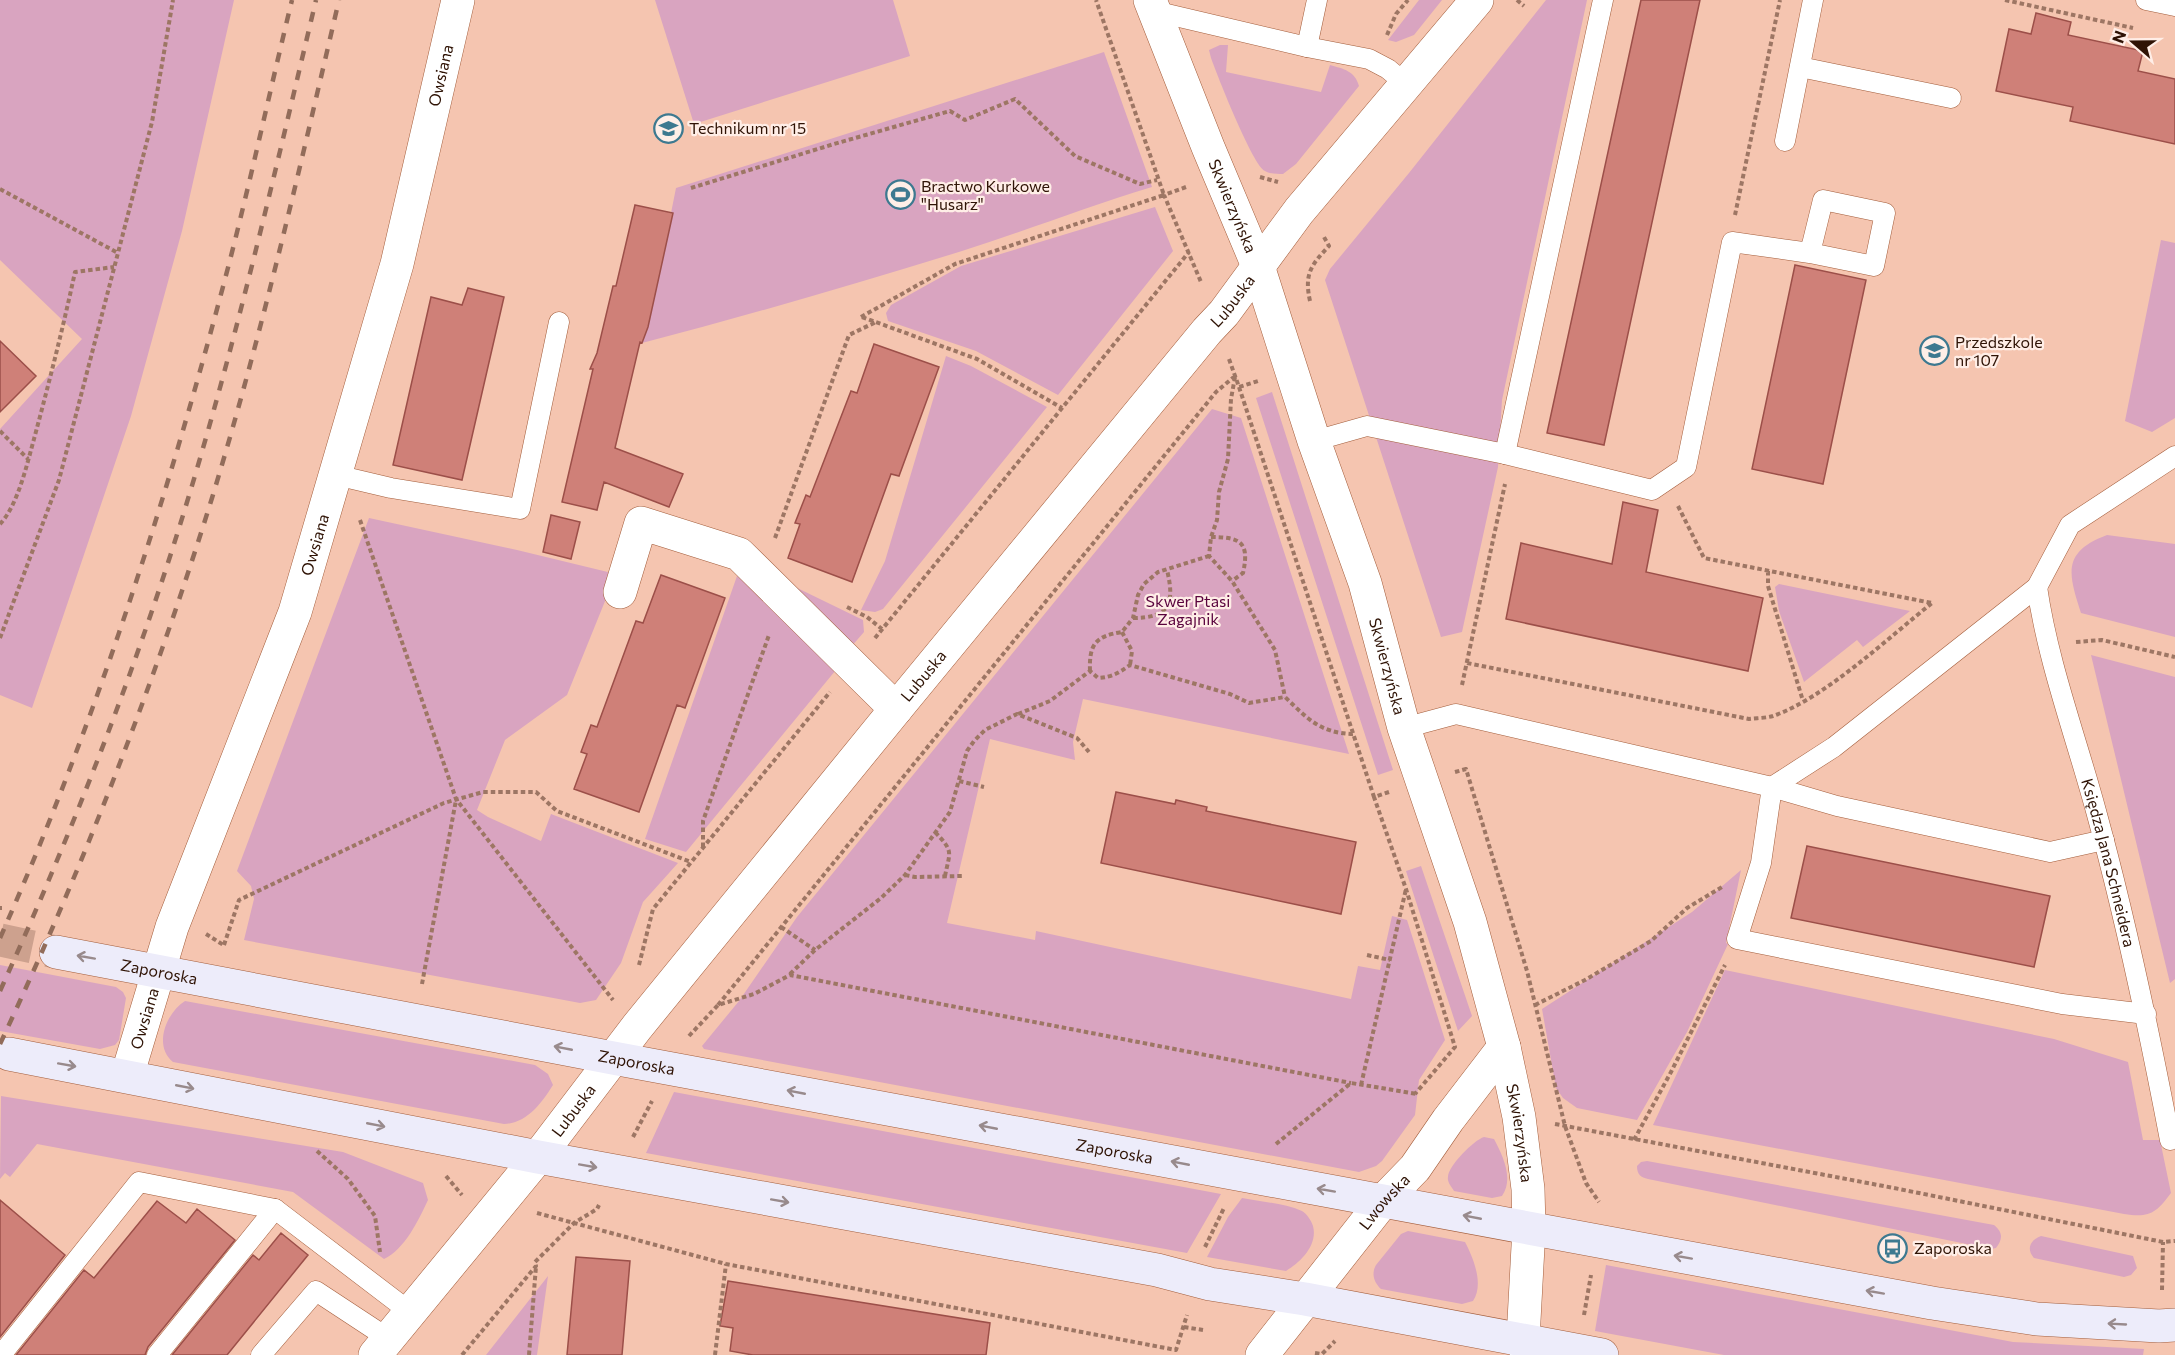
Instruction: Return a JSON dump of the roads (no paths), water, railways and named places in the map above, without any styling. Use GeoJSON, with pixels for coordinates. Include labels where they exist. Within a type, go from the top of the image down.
{"type":"FeatureCollection","features":[{"type":"Feature","properties":{"kind":"main road","name":"Zaporoska"},"geometry":{"type":"LineString","coordinates":[[56,952],[1932,1303],[2037,1319],[2169,1314]]}},
{"type":"Feature","properties":{"kind":"main road"},"geometry":{"type":"LineString","coordinates":[[9,1054],[538,1157],[1145,1268],[1210,1284],[1305,1299],[1525,1347],[1602,1355]]}},
{"type":"Feature","properties":{"kind":"street","name":"Owsiana"},"geometry":{"type":"LineString","coordinates":[[127,1076],[157,970],[177,912],[295,612],[397,264],[458,0]]}},
{"type":"Feature","properties":{"kind":"street","name":"Lubuska"},"geometry":{"type":"LineString","coordinates":[[382,1347],[398,1303],[538,1157],[613,1058],[896,709],[1207,331],[1224,314],[1299,211],[1477,0]]}},
{"type":"Feature","properties":{"kind":"street","name":"Skwierzyńska"},"geometry":{"type":"LineString","coordinates":[[1152,6],[1258,266],[1314,441],[1365,583],[1404,728],[1470,922],[1504,1047],[1519,1117],[1528,1189],[1525,1347]]}},
{"type":"Feature","properties":{"kind":"street"},"geometry":{"type":"LineString","coordinates":[[620,592],[642,523],[739,554],[853,664],[896,709]]}},
{"type":"Feature","properties":{"kind":"street","name":"Lwowska"},"geometry":{"type":"LineString","coordinates":[[1262,1355],[1383,1201],[1415,1168],[1448,1120],[1504,1047]]}},
{"type":"Feature","properties":{"kind":"lane"},"geometry":{"type":"LineString","coordinates":[[1307,47],[1317,0]]}},
{"type":"Feature","properties":{"kind":"lane"},"geometry":{"type":"LineString","coordinates":[[1505,454],[1603,0]]}},
{"type":"Feature","properties":{"kind":"lane"},"geometry":{"type":"LineString","coordinates":[[1785,141],[1813,0]]}},
{"type":"Feature","properties":{"kind":"lane"},"geometry":{"type":"LineString","coordinates":[[2146,0],[2175,6]]}},
{"type":"Feature","properties":{"kind":"lane"},"geometry":{"type":"LineString","coordinates":[[1152,6],[1307,47],[1369,59],[1388,69],[1406,84]]}},
{"type":"Feature","properties":{"kind":"lane"},"geometry":{"type":"LineString","coordinates":[[1800,68],[1951,98]]}},
{"type":"Feature","properties":{"kind":"lane"},"geometry":{"type":"LineString","coordinates":[[1314,441],[1367,426],[1505,454],[1652,490],[1686,467],[1732,242],[1810,253]]}},
{"type":"Feature","properties":{"kind":"lane"},"geometry":{"type":"LineString","coordinates":[[336,474],[391,488],[520,509],[559,322]]}},
{"type":"Feature","properties":{"kind":"lane"},"geometry":{"type":"LineString","coordinates":[[2146,1014],[2062,1004],[1737,939],[1761,863],[1772,788],[1834,747],[2037,587],[2070,525],[2175,456]]}},
{"type":"Feature","properties":{"kind":"lane","name":"Księdza Jana Schneidera"},"geometry":{"type":"LineString","coordinates":[[2037,587],[2043,627],[2104,840],[2146,1014],[2170,1140]]}},
{"type":"Feature","properties":{"kind":"lane"},"geometry":{"type":"LineString","coordinates":[[1404,728],[1456,714],[1772,788],[1837,806],[2050,852],[2104,840]]}},
{"type":"Feature","properties":{"kind":"lane"},"geometry":{"type":"LineString","coordinates":[[1,1355],[139,1182],[275,1209],[398,1303]]}},
{"type":"Feature","properties":{"kind":"lane"},"geometry":{"type":"LineString","coordinates":[[156,1355],[275,1209]]}},
{"type":"Feature","properties":{"kind":"lane"},"geometry":{"type":"LineString","coordinates":[[261,1355],[316,1291],[382,1347]]}},
{"type":"Feature","properties":{"kind":"tunnel"},"geometry":{"type":"LineString","coordinates":[[0,940],[56,952]]}},
{"type":"Feature","properties":{"kind":"railway"},"geometry":{"type":"LineString","coordinates":[[0,938],[35,856],[100,688],[156,518],[230,260],[292,0]]}},
{"type":"Feature","properties":{"kind":"railway"},"geometry":{"type":"LineString","coordinates":[[0,991],[44,892],[105,741],[183,515],[225,369],[316,0]]}},
{"type":"Feature","properties":{"kind":"railway"},"geometry":{"type":"LineString","coordinates":[[0,1044],[88,843],[141,706],[190,568],[264,312],[339,0]]}},
{"type":"Feature","properties":{"kind":"place","name":"Technikum nr 15"},"geometry":{"type":"Point","coordinates":[668,128]}},
{"type":"Feature","properties":{"kind":"place","name":"Bractwo Kurkowe \"Husarz\""},"geometry":{"type":"Point","coordinates":[900,195]}},
{"type":"Feature","properties":{"kind":"place","name":"Przedszkole nr 107"},"geometry":{"type":"Point","coordinates":[1934,351]}},
{"type":"Feature","properties":{"kind":"place","name":"Zaporoska"},"geometry":{"type":"Point","coordinates":[1893,1248]}},
{"type":"Feature","properties":{"kind":"park label","name":"Skwer Ptasi Zagajnik"},"geometry":{"type":"Point","coordinates":[1188,610]}}]}
